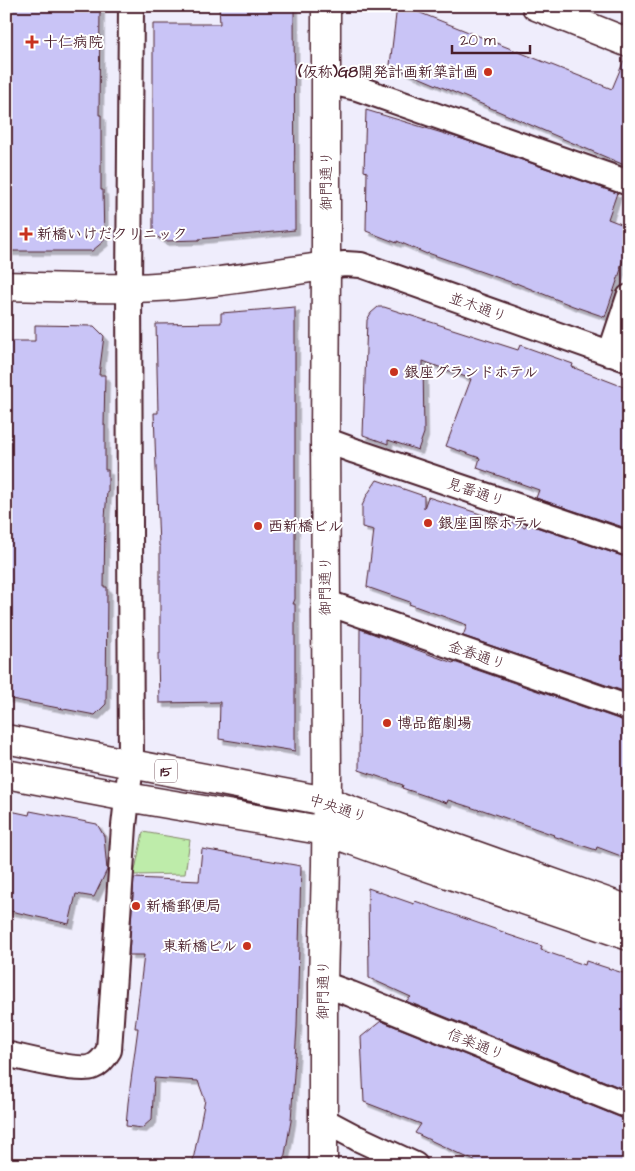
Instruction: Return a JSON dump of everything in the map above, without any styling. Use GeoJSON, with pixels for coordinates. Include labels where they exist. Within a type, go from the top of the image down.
{"type":"FeatureCollection","features":[{"type":"Feature","properties":{"kind":"main road","name":"御門通り"},"geometry":{"type":"LineString","coordinates":[[323,1165],[323,984],[326,831],[324,440],[326,6]]}},
{"type":"Feature","properties":{"kind":"main road"},"geometry":{"type":"LineString","coordinates":[[536,6],[629,43]]}},
{"type":"Feature","properties":{"kind":"main road"},"geometry":{"type":"LineString","coordinates":[[6,286],[129,288],[213,281],[326,266]]}},
{"type":"Feature","properties":{"kind":"main road","name":"中央通り"},"geometry":{"type":"LineString","coordinates":[[6,739],[326,801],[629,910]]}},
{"type":"Feature","properties":{"kind":"main road","name":"中央通り"},"geometry":{"type":"LineString","coordinates":[[6,774],[326,831],[629,936]]}},
{"type":"Feature","properties":{"kind":"street"},"geometry":{"type":"LineString","coordinates":[[6,1054],[78,1068],[92,1067],[102,1060],[109,1050],[115,945],[130,764],[129,288],[131,6]]}},
{"type":"Feature","properties":{"kind":"street"},"geometry":{"type":"LineString","coordinates":[[326,80],[357,88],[629,183]]}},
{"type":"Feature","properties":{"kind":"street","name":"並木通り"},"geometry":{"type":"LineString","coordinates":[[326,266],[360,265],[619,357]]}},
{"type":"Feature","properties":{"kind":"street"},"geometry":{"type":"LineString","coordinates":[[619,357],[629,297]]}},
{"type":"Feature","properties":{"kind":"street","name":"見番通り"},"geometry":{"type":"LineString","coordinates":[[324,440],[629,544]]}},
{"type":"Feature","properties":{"kind":"street","name":"金春通り"},"geometry":{"type":"LineString","coordinates":[[325,602],[629,708]]}},
{"type":"Feature","properties":{"kind":"street","name":"信楽通り"},"geometry":{"type":"LineString","coordinates":[[323,984],[629,1106]]}},
{"type":"Feature","properties":{"kind":"street"},"geometry":{"type":"LineString","coordinates":[[323,1120],[415,1165]]}},
{"type":"Feature","properties":{"kind":"green space"},"geometry":{"type":"Polygon","coordinates":[[[143,832],[190,840],[185,874],[134,875],[143,832]]]}},
{"type":"Feature","properties":{"kind":"building"},"geometry":{"type":"Polygon","coordinates":[[[6,6],[100,6],[99,115],[101,115],[101,190],[103,190],[104,241],[92,251],[6,251],[6,6]]]}},
{"type":"Feature","properties":{"kind":"building"},"geometry":{"type":"Polygon","coordinates":[[[219,6],[294,6],[295,230],[199,240],[164,241],[153,234],[153,24],[220,24],[219,6]]]}},
{"type":"Feature","properties":{"kind":"building","name":"(仮称)G8開発計画新築計画"},"geometry":{"type":"Polygon","coordinates":[[[397,6],[403,6],[612,89],[625,58],[629,58],[629,167],[390,65],[397,6]]]}},
{"type":"Feature","properties":{"kind":"building"},"geometry":{"type":"Polygon","coordinates":[[[366,110],[462,139],[617,193],[608,219],[629,227],[629,244],[605,317],[516,283],[427,254],[397,241],[397,243],[366,231],[367,172],[364,171],[366,110]]]}},
{"type":"Feature","properties":{"kind":"building"},"geometry":{"type":"Polygon","coordinates":[[[295,307],[295,599],[293,604],[295,604],[295,751],[219,739],[220,702],[159,703],[160,546],[154,413],[158,413],[156,324],[221,323],[221,313],[295,307]]]}},
{"type":"Feature","properties":{"kind":"building"},"geometry":{"type":"Polygon","coordinates":[[[378,307],[384,307],[518,350],[520,345],[573,364],[572,367],[629,389],[629,529],[536,498],[539,490],[477,468],[480,458],[446,446],[471,379],[423,361],[424,433],[418,450],[388,440],[388,444],[363,435],[367,320],[378,307]]]}},
{"type":"Feature","properties":{"kind":"building"},"geometry":{"type":"Polygon","coordinates":[[[35,325],[94,326],[104,336],[99,375],[105,375],[105,470],[108,470],[104,587],[107,587],[106,704],[95,715],[6,698],[6,468],[10,468],[11,422],[6,422],[6,341],[35,341],[35,325]]]}},
{"type":"Feature","properties":{"kind":"building"},"geometry":{"type":"Polygon","coordinates":[[[377,480],[424,496],[424,508],[428,497],[505,522],[505,520],[525,527],[527,524],[629,557],[629,693],[463,636],[467,625],[367,587],[374,530],[362,527],[362,506],[377,480]]]}},
{"type":"Feature","properties":{"kind":"building"},"geometry":{"type":"Polygon","coordinates":[[[360,629],[453,663],[624,721],[629,721],[629,859],[597,847],[596,850],[553,836],[480,809],[448,800],[447,803],[402,788],[403,785],[359,770],[360,629]]]}},
{"type":"Feature","properties":{"kind":"building"},"geometry":{"type":"Polygon","coordinates":[[[6,810],[29,815],[30,811],[97,824],[104,836],[107,870],[94,897],[76,894],[69,924],[6,910],[6,810]]]}},
{"type":"Feature","properties":{"kind":"building","name":"東新橋ビル"},"geometry":{"type":"Polygon","coordinates":[[[202,849],[301,866],[297,1027],[291,1121],[283,1165],[192,1165],[205,1100],[198,1081],[154,1078],[152,1119],[142,1128],[126,1126],[138,1028],[135,1028],[144,955],[129,955],[134,878],[199,881],[202,849]]]}},
{"type":"Feature","properties":{"kind":"building"},"geometry":{"type":"Polygon","coordinates":[[[368,888],[414,904],[415,901],[506,933],[542,946],[541,950],[585,965],[586,961],[629,975],[629,1091],[406,1001],[411,997],[369,978],[368,888]]]}},
{"type":"Feature","properties":{"kind":"building"},"geometry":{"type":"Polygon","coordinates":[[[381,1021],[624,1119],[629,1119],[629,1165],[483,1165],[415,1133],[421,1124],[364,1102],[361,1037],[381,1021]]]}},
{"type":"Feature","properties":{"kind":"place","name":"十仁病院"},"geometry":{"type":"Point","coordinates":[32,42]}},
{"type":"Feature","properties":{"kind":"place","name":"(仮称)G8開発計画新築計画"},"geometry":{"type":"Point","coordinates":[488,72]}},
{"type":"Feature","properties":{"kind":"place","name":"新橋いけだクリニック"},"geometry":{"type":"Point","coordinates":[26,234]}},
{"type":"Feature","properties":{"kind":"place","name":"銀座グランドホテル"},"geometry":{"type":"Point","coordinates":[394,372]}},
{"type":"Feature","properties":{"kind":"place","name":"銀座国際ホテル"},"geometry":{"type":"Point","coordinates":[428,523]}},
{"type":"Feature","properties":{"kind":"place","name":"西新橋ビル"},"geometry":{"type":"Point","coordinates":[258,526]}},
{"type":"Feature","properties":{"kind":"place","name":"博品館劇場"},"geometry":{"type":"Point","coordinates":[387,723]}},
{"type":"Feature","properties":{"kind":"place","name":"新橋郵便局"},"geometry":{"type":"Point","coordinates":[136,906]}},
{"type":"Feature","properties":{"kind":"place","name":"東新橋ビル"},"geometry":{"type":"Point","coordinates":[247,946]}}]}
